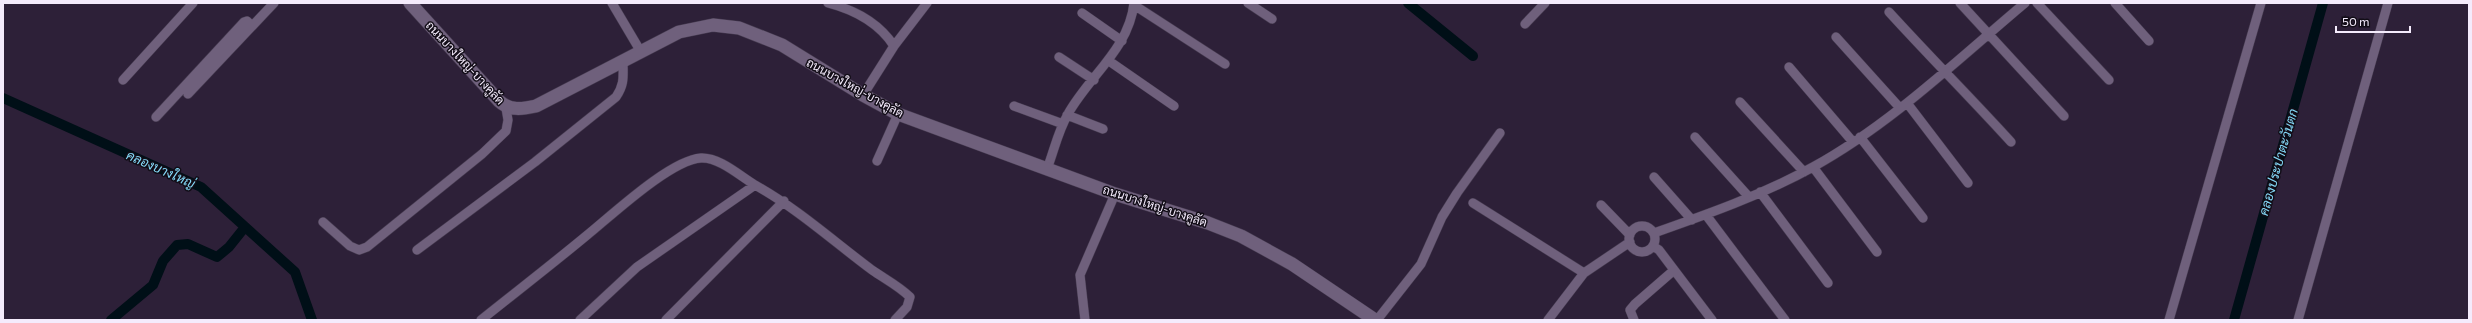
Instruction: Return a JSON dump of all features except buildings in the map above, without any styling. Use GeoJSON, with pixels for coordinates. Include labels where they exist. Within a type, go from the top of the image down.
{"type":"FeatureCollection","features":[{"type":"Feature","properties":{"kind":"street"},"geometry":{"type":"LineString","coordinates":[[123,80],[193,3]]}},
{"type":"Feature","properties":{"kind":"street"},"geometry":{"type":"LineString","coordinates":[[188,94],[274,3]]}},
{"type":"Feature","properties":{"kind":"street","name":"ถนนบางใหญ่-บางคูลัด"},"geometry":{"type":"LineString","coordinates":[[410,3],[506,108],[536,106],[679,32],[704,26],[718,25],[739,28],[782,45],[863,95],[898,114],[1115,194],[1208,223],[1241,236],[1292,264],[1376,320]]}},
{"type":"Feature","properties":{"kind":"street"},"geometry":{"type":"LineString","coordinates":[[612,3],[641,52]]}},
{"type":"Feature","properties":{"kind":"street"},"geometry":{"type":"LineString","coordinates":[[828,3],[846,8],[873,23],[885,32],[894,46]]}},
{"type":"Feature","properties":{"kind":"street"},"geometry":{"type":"LineString","coordinates":[[863,95],[894,46],[927,3]]}},
{"type":"Feature","properties":{"kind":"street"},"geometry":{"type":"LineString","coordinates":[[1248,3],[1272,19]]}},
{"type":"Feature","properties":{"kind":"street"},"geometry":{"type":"LineString","coordinates":[[1525,24],[1545,3]]}},
{"type":"Feature","properties":{"kind":"street"},"geometry":{"type":"LineString","coordinates":[[1960,3],[2064,116]]}},
{"type":"Feature","properties":{"kind":"street"},"geometry":{"type":"LineString","coordinates":[[1654,233],[1706,215],[1813,167],[1857,139],[1904,106],[1946,72],[2025,3]]}},
{"type":"Feature","properties":{"kind":"street"},"geometry":{"type":"LineString","coordinates":[[2037,3],[2109,80]]}},
{"type":"Feature","properties":{"kind":"street"},"geometry":{"type":"LineString","coordinates":[[2115,3],[2149,41]]}},
{"type":"Feature","properties":{"kind":"street"},"geometry":{"type":"LineString","coordinates":[[2169,320],[2261,3]]}},
{"type":"Feature","properties":{"kind":"street"},"geometry":{"type":"LineString","coordinates":[[2298,320],[2388,3]]}},
{"type":"Feature","properties":{"kind":"street"},"geometry":{"type":"LineString","coordinates":[[1047,169],[1067,115],[1122,41],[1131,19],[1134,4],[1225,64]]}},
{"type":"Feature","properties":{"kind":"street"},"geometry":{"type":"LineString","coordinates":[[1889,12],[2011,142]]}},
{"type":"Feature","properties":{"kind":"street"},"geometry":{"type":"LineString","coordinates":[[1082,13],[1122,41]]}},
{"type":"Feature","properties":{"kind":"street"},"geometry":{"type":"LineString","coordinates":[[156,117],[245,21],[252,26]]}},
{"type":"Feature","properties":{"kind":"street"},"geometry":{"type":"LineString","coordinates":[[1836,37],[1904,106],[1968,183]]}},
{"type":"Feature","properties":{"kind":"street"},"geometry":{"type":"LineString","coordinates":[[1059,57],[1094,80]]}},
{"type":"Feature","properties":{"kind":"street"},"geometry":{"type":"LineString","coordinates":[[417,250],[535,162],[616,97],[622,88],[625,77],[623,61]]}},
{"type":"Feature","properties":{"kind":"street"},"geometry":{"type":"LineString","coordinates":[[1108,61],[1174,106]]}},
{"type":"Feature","properties":{"kind":"street"},"geometry":{"type":"LineString","coordinates":[[1788,67],[1857,139],[1923,218]]}},
{"type":"Feature","properties":{"kind":"street"},"geometry":{"type":"LineString","coordinates":[[1740,102],[1804,172]]}},
{"type":"Feature","properties":{"kind":"street"},"geometry":{"type":"LineString","coordinates":[[1014,106],[1063,124]]}},
{"type":"Feature","properties":{"kind":"street"},"geometry":{"type":"LineString","coordinates":[[323,222],[350,246],[359,250],[367,247],[482,154],[506,131],[508,120],[506,108]]}},
{"type":"Feature","properties":{"kind":"street"},"geometry":{"type":"LineString","coordinates":[[877,161],[898,114]]}},
{"type":"Feature","properties":{"kind":"street"},"geometry":{"type":"LineString","coordinates":[[1067,115],[1103,130]]}},
{"type":"Feature","properties":{"kind":"street"},"geometry":{"type":"LineString","coordinates":[[1376,320],[1421,264],[1442,217],[1457,193],[1500,133]]}},
{"type":"Feature","properties":{"kind":"street"},"geometry":{"type":"LineString","coordinates":[[1695,137],[1749,197]]}},
{"type":"Feature","properties":{"kind":"street"},"geometry":{"type":"LineString","coordinates":[[481,320],[630,199],[672,170],[690,161],[702,158],[717,162],[784,201],[910,297],[907,307],[895,320]]}},
{"type":"Feature","properties":{"kind":"street"},"geometry":{"type":"LineString","coordinates":[[1813,167],[1877,252]]}},
{"type":"Feature","properties":{"kind":"street"},"geometry":{"type":"LineString","coordinates":[[1654,177],[1692,220]]}},
{"type":"Feature","properties":{"kind":"street"},"geometry":{"type":"LineString","coordinates":[[580,320],[637,267],[755,185]]}},
{"type":"Feature","properties":{"kind":"street"},"geometry":{"type":"LineString","coordinates":[[1760,192],[1828,283]]}},
{"type":"Feature","properties":{"kind":"street"},"geometry":{"type":"LineString","coordinates":[[1085,320],[1080,275],[1115,194]]}},
{"type":"Feature","properties":{"kind":"street"},"geometry":{"type":"LineString","coordinates":[[666,320],[784,201]]}},
{"type":"Feature","properties":{"kind":"street"},"geometry":{"type":"LineString","coordinates":[[1473,203],[1584,273]]}},
{"type":"Feature","properties":{"kind":"street"},"geometry":{"type":"LineString","coordinates":[[1548,320],[1584,273],[1630,239],[1632,231],[1641,226],[1651,229],[1654,233],[1653,246],[1648,251],[1638,251],[1630,239],[1601,205]]}},
{"type":"Feature","properties":{"kind":"street"},"geometry":{"type":"LineString","coordinates":[[1706,215],[1785,320]]}},
{"type":"Feature","properties":{"kind":"street"},"geometry":{"type":"LineString","coordinates":[[1653,246],[1659,250],[1673,271],[1712,320]]}},
{"type":"Feature","properties":{"kind":"street"},"geometry":{"type":"LineString","coordinates":[[1634,320],[1630,310],[1673,271]]}},
{"type":"Feature","properties":{"kind":"waterway"},"geometry":{"type":"LineString","coordinates":[[1408,3],[1473,56]]}},
{"type":"Feature","properties":{"kind":"waterway","name":"คลองประปาตะวันตก"},"geometry":{"type":"LineString","coordinates":[[2234,320],[2323,3]]}},
{"type":"Feature","properties":{"kind":"waterway","name":"คลองบางใหญ่"},"geometry":{"type":"LineString","coordinates":[[3,98],[201,187],[295,272],[312,320]]}},
{"type":"Feature","properties":{"kind":"waterway"},"geometry":{"type":"LineString","coordinates":[[111,320],[153,285],[163,261],[177,245],[188,244],[217,257],[229,247],[245,227]]}}]}
